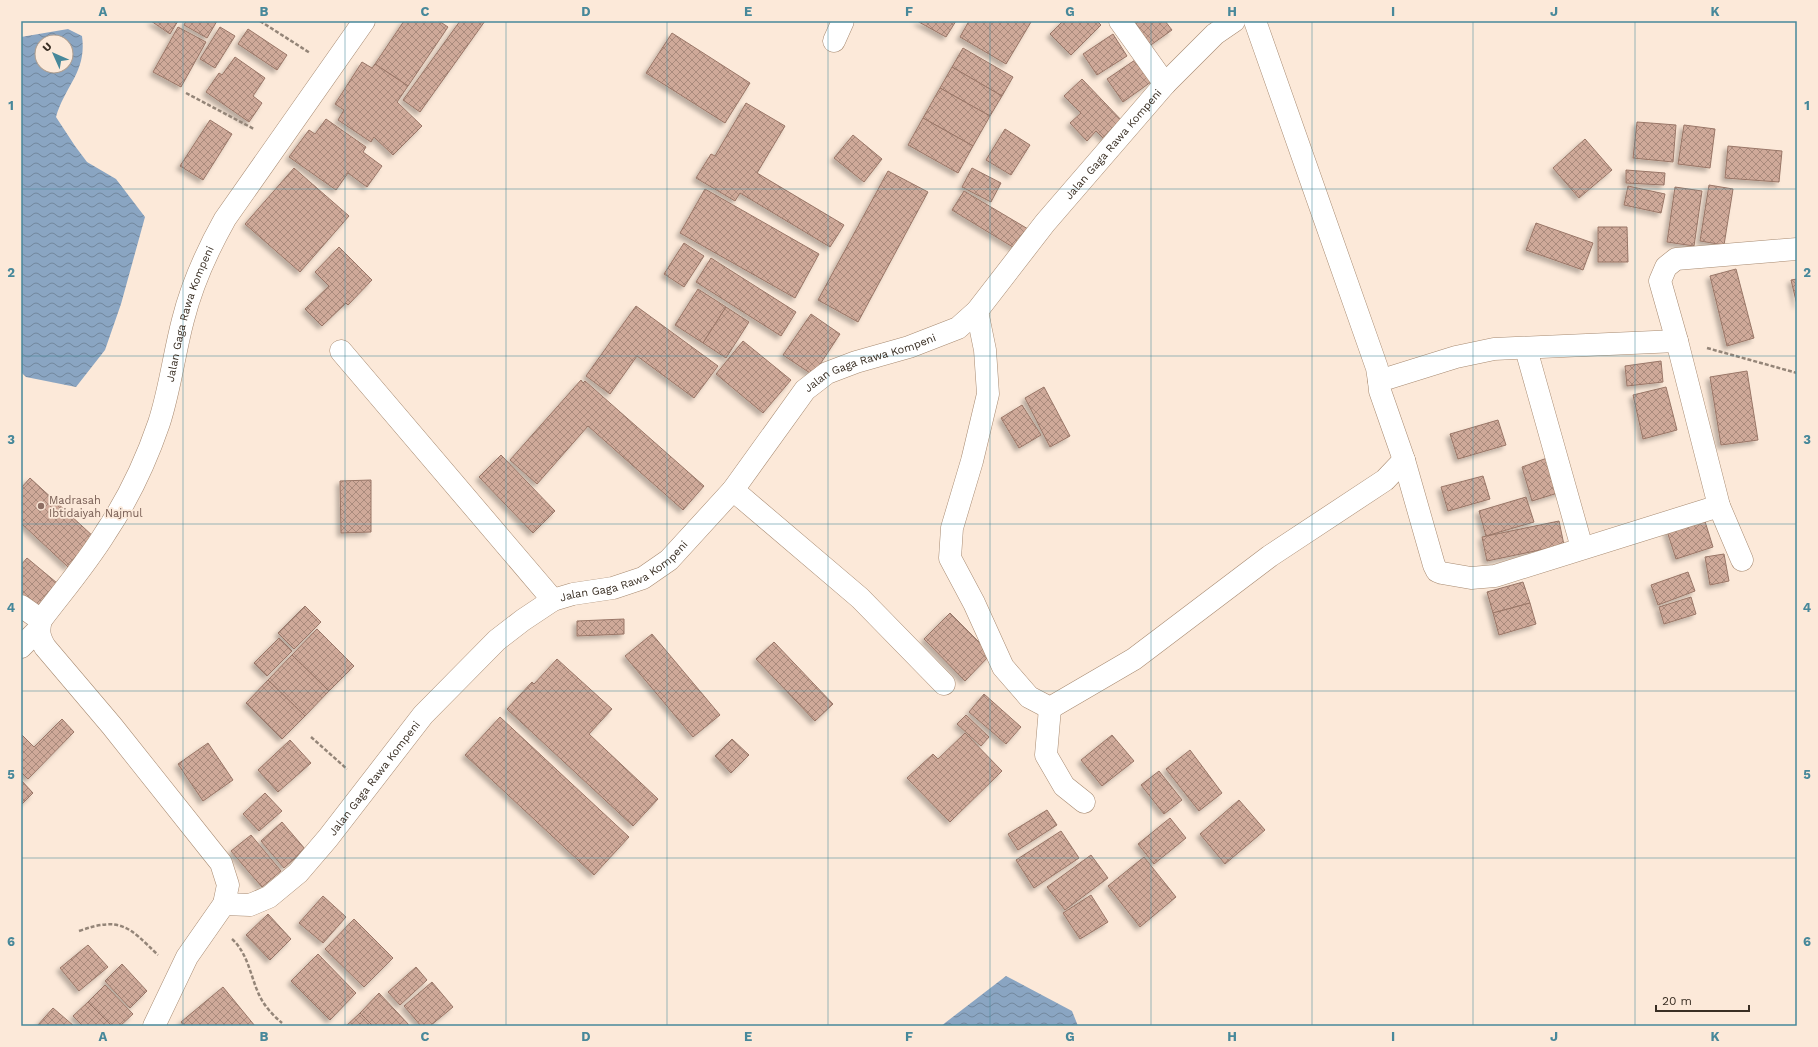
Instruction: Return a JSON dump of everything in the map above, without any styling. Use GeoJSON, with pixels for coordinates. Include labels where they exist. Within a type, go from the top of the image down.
{"type":"FeatureCollection","features":[{"type":"Feature","properties":{"kind":"street","name":"Jalan Gaga Rawa Kompeni"},"geometry":{"type":"LineString","coordinates":[[21,648],[40,625],[106,533],[125,501],[144,461],[159,423],[169,387],[183,320],[195,281],[207,252],[225,219],[364,21]]}},
{"type":"Feature","properties":{"kind":"street"},"geometry":{"type":"LineString","coordinates":[[834,41],[843,21]]}},
{"type":"Feature","properties":{"kind":"street"},"geometry":{"type":"LineString","coordinates":[[1120,21],[1165,84]]}},
{"type":"Feature","properties":{"kind":"street","name":"Jalan Gaga Rawa Kompeni"},"geometry":{"type":"LineString","coordinates":[[218,912],[250,905],[269,897],[298,873],[328,838],[422,715],[497,640],[553,600],[573,594],[613,588],[643,578],[669,560],[733,490],[805,390],[827,373],[856,362],[936,338],[958,328],[977,311],[1045,223],[1165,84],[1215,34],[1234,21]]}},
{"type":"Feature","properties":{"kind":"street"},"geometry":{"type":"LineString","coordinates":[[1255,21],[1377,368],[1380,391],[1404,460],[1437,571],[1472,578],[1495,576],[1719,506]]}},
{"type":"Feature","properties":{"kind":"street"},"geometry":{"type":"LineString","coordinates":[[1742,560],[1719,506],[1677,341],[1660,281],[1666,267],[1676,259],[1797,249]]}},
{"type":"Feature","properties":{"kind":"street"},"geometry":{"type":"LineString","coordinates":[[977,311],[985,350],[988,394],[972,461],[952,528],[950,558],[974,603],[1003,667],[1029,698],[1050,708]]}},
{"type":"Feature","properties":{"kind":"street"},"geometry":{"type":"LineString","coordinates":[[1379,381],[1456,357],[1494,349],[1526,349],[1677,341]]}},
{"type":"Feature","properties":{"kind":"street"},"geometry":{"type":"LineString","coordinates":[[1526,349],[1582,548]]}},
{"type":"Feature","properties":{"kind":"street","name":"Jalan Gaga Rawa Kompeni"},"geometry":{"type":"LineString","coordinates":[[341,351],[553,600]]}},
{"type":"Feature","properties":{"kind":"street"},"geometry":{"type":"LineString","coordinates":[[1050,708],[1134,659],[1270,556],[1385,480],[1404,460]]}},
{"type":"Feature","properties":{"kind":"street"},"geometry":{"type":"LineString","coordinates":[[733,490],[860,598],[944,684]]}},
{"type":"Feature","properties":{"kind":"street"},"geometry":{"type":"LineString","coordinates":[[21,606],[40,625],[40,638],[45,647],[112,726],[221,863],[228,885],[218,912],[187,957],[178,973],[154,1026]]}},
{"type":"Feature","properties":{"kind":"street"},"geometry":{"type":"LineString","coordinates":[[1050,708],[1046,755],[1064,786],[1084,802]]}},
{"type":"Feature","properties":{"kind":"path"},"geometry":{"type":"LineString","coordinates":[[260,21],[332,67]]}},
{"type":"Feature","properties":{"kind":"path"},"geometry":{"type":"LineString","coordinates":[[186,94],[279,143]]}},
{"type":"Feature","properties":{"kind":"path"},"geometry":{"type":"LineString","coordinates":[[1677,341],[1797,373]]}},
{"type":"Feature","properties":{"kind":"path"},"geometry":{"type":"LineString","coordinates":[[311,737],[367,786]]}},
{"type":"Feature","properties":{"kind":"path"},"geometry":{"type":"LineString","coordinates":[[218,912],[238,944],[263,1002],[282,1023]]}},
{"type":"Feature","properties":{"kind":"path"},"geometry":{"type":"LineString","coordinates":[[79,931],[96,925],[122,925],[139,937],[178,973]]}},
{"type":"Feature","properties":{"kind":"water"},"geometry":{"type":"Polygon","coordinates":[[[68,29],[82,36],[83,49],[78,69],[56,117],[87,162],[116,179],[145,217],[121,304],[105,350],[76,387],[26,377],[21,372],[21,37],[34,35],[34,74],[74,74],[74,34],[39,34],[68,29]]]}},
{"type":"Feature","properties":{"kind":"water"},"geometry":{"type":"Polygon","coordinates":[[[1006,976],[1072,1011],[1078,1026],[941,1026],[1006,976]]]}},
{"type":"Feature","properties":{"kind":"building"},"geometry":{"type":"Polygon","coordinates":[[[151,21],[178,21],[170,34],[151,21]]]}},
{"type":"Feature","properties":{"kind":"building"},"geometry":{"type":"Polygon","coordinates":[[[186,21],[217,21],[207,38],[184,25],[186,21]]]}},
{"type":"Feature","properties":{"kind":"building"},"geometry":{"type":"Polygon","coordinates":[[[404,21],[439,21],[448,27],[408,86],[375,64],[404,21]]]}},
{"type":"Feature","properties":{"kind":"building"},"geometry":{"type":"Polygon","coordinates":[[[460,21],[485,21],[420,112],[403,100],[460,21]]]}},
{"type":"Feature","properties":{"kind":"building"},"geometry":{"type":"Polygon","coordinates":[[[917,21],[956,21],[946,37],[917,21]]]}},
{"type":"Feature","properties":{"kind":"building"},"geometry":{"type":"Polygon","coordinates":[[[969,21],[1031,22],[1006,64],[960,37],[969,21]]]}},
{"type":"Feature","properties":{"kind":"building"},"geometry":{"type":"Polygon","coordinates":[[[1063,21],[1097,21],[1101,25],[1071,55],[1050,34],[1063,21]]]}},
{"type":"Feature","properties":{"kind":"building"},"geometry":{"type":"Polygon","coordinates":[[[1129,21],[1165,21],[1172,30],[1148,47],[1129,21]]]}},
{"type":"Feature","properties":{"kind":"building"},"geometry":{"type":"Polygon","coordinates":[[[178,27],[206,42],[181,87],[153,72],[178,27]]]}},
{"type":"Feature","properties":{"kind":"building"},"geometry":{"type":"Polygon","coordinates":[[[220,27],[235,36],[215,68],[200,59],[220,27]]]}},
{"type":"Feature","properties":{"kind":"building"},"geometry":{"type":"Polygon","coordinates":[[[248,29],[287,55],[277,70],[238,44],[248,29]]]}},
{"type":"Feature","properties":{"kind":"building"},"geometry":{"type":"Polygon","coordinates":[[[672,33],[750,83],[725,123],[646,73],[672,33]]]}},
{"type":"Feature","properties":{"kind":"building"},"geometry":{"type":"Polygon","coordinates":[[[1113,34],[1127,56],[1097,75],[1083,54],[1113,34]]]}},
{"type":"Feature","properties":{"kind":"building"},"geometry":{"type":"Polygon","coordinates":[[[963,48],[1013,77],[1002,96],[952,67],[963,48]]]}},
{"type":"Feature","properties":{"kind":"building"},"geometry":{"type":"Polygon","coordinates":[[[235,57],[265,78],[253,96],[262,103],[249,122],[206,92],[219,73],[222,75],[235,57]]]}},
{"type":"Feature","properties":{"kind":"building"},"geometry":{"type":"Polygon","coordinates":[[[1135,60],[1151,82],[1123,102],[1107,79],[1135,60]]]}},
{"type":"Feature","properties":{"kind":"building"},"geometry":{"type":"Polygon","coordinates":[[[362,62],[372,68],[375,64],[408,86],[397,102],[422,126],[393,155],[374,137],[371,142],[338,120],[344,110],[335,104],[362,62]]]}},
{"type":"Feature","properties":{"kind":"building"},"geometry":{"type":"Polygon","coordinates":[[[952,67],[1002,96],[990,116],[940,88],[952,67]]]}},
{"type":"Feature","properties":{"kind":"building"},"geometry":{"type":"Polygon","coordinates":[[[1082,79],[1125,124],[1106,141],[1096,131],[1087,141],[1070,123],[1081,113],[1064,96],[1082,79]]]}},
{"type":"Feature","properties":{"kind":"building"},"geometry":{"type":"Polygon","coordinates":[[[940,88],[990,116],[973,146],[923,118],[940,88]]]}},
{"type":"Feature","properties":{"kind":"building"},"geometry":{"type":"Polygon","coordinates":[[[746,103],[785,126],[757,173],[844,225],[830,247],[740,193],[735,201],[696,178],[711,154],[715,156],[746,103]]]}},
{"type":"Feature","properties":{"kind":"building"},"geometry":{"type":"Polygon","coordinates":[[[923,118],[973,146],[958,173],[908,145],[923,118]]]}},
{"type":"Feature","properties":{"kind":"building"},"geometry":{"type":"Polygon","coordinates":[[[326,119],[366,147],[363,152],[382,166],[367,187],[348,173],[336,190],[289,157],[309,130],[315,134],[326,119]]]}},
{"type":"Feature","properties":{"kind":"building"},"geometry":{"type":"Polygon","coordinates":[[[210,120],[232,134],[203,180],[180,166],[210,120]]]}},
{"type":"Feature","properties":{"kind":"building"},"geometry":{"type":"Polygon","coordinates":[[[1637,122],[1676,125],[1673,162],[1633,158],[1637,122]]]}},
{"type":"Feature","properties":{"kind":"building"},"geometry":{"type":"Polygon","coordinates":[[[1684,125],[1715,129],[1710,168],[1678,164],[1684,125]]]}},
{"type":"Feature","properties":{"kind":"building"},"geometry":{"type":"Polygon","coordinates":[[[1005,129],[1030,145],[1011,175],[986,160],[1005,129]]]}},
{"type":"Feature","properties":{"kind":"building"},"geometry":{"type":"Polygon","coordinates":[[[853,135],[882,159],[864,182],[834,158],[853,135]]]}},
{"type":"Feature","properties":{"kind":"building"},"geometry":{"type":"Polygon","coordinates":[[[1585,139],[1612,170],[1579,198],[1553,168],[1585,139]]]}},
{"type":"Feature","properties":{"kind":"building"},"geometry":{"type":"Polygon","coordinates":[[[1728,146],[1782,151],[1779,182],[1725,178],[1728,146]]]}},
{"type":"Feature","properties":{"kind":"building"},"geometry":{"type":"Polygon","coordinates":[[[294,168],[349,216],[300,272],[245,224],[294,168]]]}},
{"type":"Feature","properties":{"kind":"building"},"geometry":{"type":"Polygon","coordinates":[[[972,168],[1001,183],[991,202],[962,187],[972,168]]]}},
{"type":"Feature","properties":{"kind":"building"},"geometry":{"type":"Polygon","coordinates":[[[1626,170],[1665,173],[1664,185],[1626,183],[1626,170]]]}},
{"type":"Feature","properties":{"kind":"building"},"geometry":{"type":"Polygon","coordinates":[[[888,171],[928,192],[858,322],[818,300],[888,171]]]}},
{"type":"Feature","properties":{"kind":"building"},"geometry":{"type":"Polygon","coordinates":[[[1709,185],[1733,189],[1724,245],[1700,241],[1709,185]]]}},
{"type":"Feature","properties":{"kind":"building"},"geometry":{"type":"Polygon","coordinates":[[[1628,186],[1665,194],[1661,213],[1624,205],[1628,186]]]}},
{"type":"Feature","properties":{"kind":"building"},"geometry":{"type":"Polygon","coordinates":[[[1675,187],[1702,191],[1694,246],[1667,242],[1675,187]]]}},
{"type":"Feature","properties":{"kind":"building"},"geometry":{"type":"Polygon","coordinates":[[[705,189],[819,254],[795,298],[680,233],[705,189]]]}},
{"type":"Feature","properties":{"kind":"building"},"geometry":{"type":"Polygon","coordinates":[[[964,191],[1028,229],[1016,249],[952,210],[964,191]]]}},
{"type":"Feature","properties":{"kind":"building"},"geometry":{"type":"Polygon","coordinates":[[[1536,223],[1593,243],[1583,270],[1526,250],[1536,223]]]}},
{"type":"Feature","properties":{"kind":"building"},"geometry":{"type":"Polygon","coordinates":[[[1598,227],[1627,227],[1628,262],[1598,262],[1598,227]]]}},
{"type":"Feature","properties":{"kind":"building"},"geometry":{"type":"Polygon","coordinates":[[[684,243],[704,256],[684,287],[664,274],[684,243]]]}},
{"type":"Feature","properties":{"kind":"building"},"geometry":{"type":"Polygon","coordinates":[[[339,247],[372,280],[348,305],[346,303],[322,326],[305,309],[329,286],[315,272],[339,247]]]}},
{"type":"Feature","properties":{"kind":"building"},"geometry":{"type":"Polygon","coordinates":[[[711,258],[796,312],[781,336],[696,282],[711,258]]]}},
{"type":"Feature","properties":{"kind":"building"},"geometry":{"type":"Polygon","coordinates":[[[1736,269],[1754,338],[1727,346],[1710,276],[1736,269]]]}},
{"type":"Feature","properties":{"kind":"building"},"geometry":{"type":"Polygon","coordinates":[[[1797,279],[1797,305],[1791,280],[1797,279]]]}},
{"type":"Feature","properties":{"kind":"building"},"geometry":{"type":"Polygon","coordinates":[[[698,289],[726,307],[703,343],[675,325],[698,289]]]}},
{"type":"Feature","properties":{"kind":"building"},"geometry":{"type":"Polygon","coordinates":[[[636,306],[718,366],[694,398],[637,356],[610,394],[586,376],[636,306]]]}},
{"type":"Feature","properties":{"kind":"building"},"geometry":{"type":"Polygon","coordinates":[[[726,307],[749,322],[726,358],[703,343],[726,307]]]}},
{"type":"Feature","properties":{"kind":"building"},"geometry":{"type":"Polygon","coordinates":[[[811,314],[840,334],[813,375],[783,355],[811,314]]]}},
{"type":"Feature","properties":{"kind":"building"},"geometry":{"type":"Polygon","coordinates":[[[743,341],[791,380],[763,413],[716,374],[743,341]]]}},
{"type":"Feature","properties":{"kind":"building"},"geometry":{"type":"Polygon","coordinates":[[[1661,361],[1663,382],[1627,386],[1625,366],[1661,361]]]}},
{"type":"Feature","properties":{"kind":"building"},"geometry":{"type":"Polygon","coordinates":[[[1747,371],[1758,440],[1721,445],[1710,377],[1747,371]]]}},
{"type":"Feature","properties":{"kind":"building"},"geometry":{"type":"Polygon","coordinates":[[[581,380],[583,383],[585,381],[704,486],[683,510],[588,426],[537,484],[510,460],[581,380]]]}},
{"type":"Feature","properties":{"kind":"building"},"geometry":{"type":"Polygon","coordinates":[[[1044,387],[1070,436],[1050,447],[1025,398],[1044,387]]]}},
{"type":"Feature","properties":{"kind":"building"},"geometry":{"type":"Polygon","coordinates":[[[1666,387],[1677,430],[1643,439],[1633,395],[1666,387]]]}},
{"type":"Feature","properties":{"kind":"building"},"geometry":{"type":"Polygon","coordinates":[[[1022,405],[1041,435],[1019,448],[1001,418],[1022,405]]]}},
{"type":"Feature","properties":{"kind":"building"},"geometry":{"type":"Polygon","coordinates":[[[1498,420],[1506,445],[1458,459],[1450,434],[1498,420]]]}},
{"type":"Feature","properties":{"kind":"building"},"geometry":{"type":"Polygon","coordinates":[[[501,455],[555,511],[533,533],[479,477],[501,455]]]}},
{"type":"Feature","properties":{"kind":"building"},"geometry":{"type":"Polygon","coordinates":[[[1550,457],[1561,492],[1532,501],[1522,467],[1550,457]]]}},
{"type":"Feature","properties":{"kind":"building"},"geometry":{"type":"Polygon","coordinates":[[[1483,476],[1490,499],[1448,511],[1441,487],[1483,476]]]}},
{"type":"Feature","properties":{"kind":"building","name":"Madrasah Ibtidaiyah Najmul"},"geometry":{"type":"Polygon","coordinates":[[[30,478],[95,538],[68,567],[21,523],[21,488],[30,478]]]}},
{"type":"Feature","properties":{"kind":"building"},"geometry":{"type":"Polygon","coordinates":[[[371,480],[371,532],[341,533],[340,481],[371,480]]]}},
{"type":"Feature","properties":{"kind":"building"},"geometry":{"type":"Polygon","coordinates":[[[1526,497],[1534,522],[1486,536],[1479,511],[1526,497]]]}},
{"type":"Feature","properties":{"kind":"building"},"geometry":{"type":"Polygon","coordinates":[[[1703,515],[1713,547],[1676,559],[1666,528],[1703,515]]]}},
{"type":"Feature","properties":{"kind":"building"},"geometry":{"type":"Polygon","coordinates":[[[1559,521],[1564,545],[1487,561],[1482,537],[1559,521]]]}},
{"type":"Feature","properties":{"kind":"building"},"geometry":{"type":"Polygon","coordinates":[[[1724,554],[1729,581],[1710,585],[1705,557],[1724,554]]]}},
{"type":"Feature","properties":{"kind":"building"},"geometry":{"type":"Polygon","coordinates":[[[27,558],[57,583],[35,609],[21,596],[21,565],[27,558]]]}},
{"type":"Feature","properties":{"kind":"building"},"geometry":{"type":"Polygon","coordinates":[[[1688,572],[1695,591],[1658,605],[1651,585],[1688,572]]]}},
{"type":"Feature","properties":{"kind":"building"},"geometry":{"type":"Polygon","coordinates":[[[1523,582],[1530,603],[1493,613],[1487,592],[1523,582]]]}},
{"type":"Feature","properties":{"kind":"building"},"geometry":{"type":"Polygon","coordinates":[[[1691,597],[1696,614],[1664,624],[1659,607],[1691,597]]]}},
{"type":"Feature","properties":{"kind":"building"},"geometry":{"type":"Polygon","coordinates":[[[1530,603],[1536,624],[1499,635],[1493,613],[1530,603]]]}},
{"type":"Feature","properties":{"kind":"building"},"geometry":{"type":"Polygon","coordinates":[[[305,606],[321,622],[294,649],[278,633],[305,606]]]}},
{"type":"Feature","properties":{"kind":"building"},"geometry":{"type":"Polygon","coordinates":[[[950,613],[991,654],[965,681],[924,639],[950,613]]]}},
{"type":"Feature","properties":{"kind":"building"},"geometry":{"type":"Polygon","coordinates":[[[624,619],[624,634],[577,636],[577,621],[624,619]]]}},
{"type":"Feature","properties":{"kind":"building"},"geometry":{"type":"Polygon","coordinates":[[[317,629],[354,666],[329,691],[292,655],[317,629]]]}},
{"type":"Feature","properties":{"kind":"building"},"geometry":{"type":"Polygon","coordinates":[[[652,634],[720,715],[693,737],[625,656],[652,634]]]}},
{"type":"Feature","properties":{"kind":"building"},"geometry":{"type":"Polygon","coordinates":[[[279,638],[292,651],[267,676],[254,663],[279,638]]]}},
{"type":"Feature","properties":{"kind":"building"},"geometry":{"type":"Polygon","coordinates":[[[774,642],[833,704],[815,721],[756,659],[774,642]]]}},
{"type":"Feature","properties":{"kind":"building"},"geometry":{"type":"Polygon","coordinates":[[[292,655],[329,691],[305,716],[268,680],[292,655]]]}},
{"type":"Feature","properties":{"kind":"building"},"geometry":{"type":"Polygon","coordinates":[[[557,659],[612,709],[589,734],[658,799],[633,826],[507,709],[532,682],[534,684],[557,659]]]}},
{"type":"Feature","properties":{"kind":"building"},"geometry":{"type":"Polygon","coordinates":[[[268,680],[305,716],[282,739],[246,703],[268,680]]]}},
{"type":"Feature","properties":{"kind":"building"},"geometry":{"type":"Polygon","coordinates":[[[984,694],[1021,727],[1006,744],[969,712],[984,694]]]}},
{"type":"Feature","properties":{"kind":"building"},"geometry":{"type":"Polygon","coordinates":[[[966,715],[989,737],[981,746],[957,724],[966,715]]]}},
{"type":"Feature","properties":{"kind":"building"},"geometry":{"type":"Polygon","coordinates":[[[500,717],[629,837],[594,875],[465,755],[500,717]]]}},
{"type":"Feature","properties":{"kind":"building"},"geometry":{"type":"Polygon","coordinates":[[[62,719],[74,732],[28,779],[21,772],[21,734],[34,747],[62,719]]]}},
{"type":"Feature","properties":{"kind":"building"},"geometry":{"type":"Polygon","coordinates":[[[965,733],[1002,771],[950,822],[907,778],[933,754],[938,759],[965,733]]]}},
{"type":"Feature","properties":{"kind":"building"},"geometry":{"type":"Polygon","coordinates":[[[1112,735],[1134,761],[1102,786],[1081,760],[1112,735]]]}},
{"type":"Feature","properties":{"kind":"building"},"geometry":{"type":"Polygon","coordinates":[[[732,739],[749,755],[731,773],[715,756],[732,739]]]}},
{"type":"Feature","properties":{"kind":"building"},"geometry":{"type":"Polygon","coordinates":[[[290,740],[311,763],[278,792],[258,770],[290,740]]]}},
{"type":"Feature","properties":{"kind":"building"},"geometry":{"type":"Polygon","coordinates":[[[208,743],[233,780],[203,801],[178,764],[208,743]]]}},
{"type":"Feature","properties":{"kind":"building"},"geometry":{"type":"Polygon","coordinates":[[[1190,750],[1222,793],[1199,811],[1166,769],[1190,750]]]}},
{"type":"Feature","properties":{"kind":"building"},"geometry":{"type":"Polygon","coordinates":[[[1159,771],[1182,800],[1164,814],[1141,785],[1159,771]]]}},
{"type":"Feature","properties":{"kind":"building"},"geometry":{"type":"Polygon","coordinates":[[[21,780],[33,793],[21,805],[21,780]]]}},
{"type":"Feature","properties":{"kind":"building"},"geometry":{"type":"Polygon","coordinates":[[[265,793],[282,811],[259,831],[243,814],[265,793]]]}},
{"type":"Feature","properties":{"kind":"building"},"geometry":{"type":"Polygon","coordinates":[[[1239,800],[1265,830],[1225,864],[1200,834],[1239,800]]]}},
{"type":"Feature","properties":{"kind":"building"},"geometry":{"type":"Polygon","coordinates":[[[1047,810],[1057,825],[1018,850],[1008,834],[1047,810]]]}},
{"type":"Feature","properties":{"kind":"building"},"geometry":{"type":"Polygon","coordinates":[[[1170,818],[1186,838],[1154,864],[1138,844],[1170,818]]]}},
{"type":"Feature","properties":{"kind":"building"},"geometry":{"type":"Polygon","coordinates":[[[282,822],[305,849],[284,868],[261,841],[282,822]]]}},
{"type":"Feature","properties":{"kind":"building"},"geometry":{"type":"Polygon","coordinates":[[[1061,831],[1079,858],[1034,888],[1016,860],[1061,831]]]}},
{"type":"Feature","properties":{"kind":"building"},"geometry":{"type":"Polygon","coordinates":[[[251,835],[281,871],[262,887],[231,851],[251,835]]]}},
{"type":"Feature","properties":{"kind":"building"},"geometry":{"type":"Polygon","coordinates":[[[1091,855],[1108,878],[1065,910],[1047,887],[1091,855]]]}},
{"type":"Feature","properties":{"kind":"building"},"geometry":{"type":"Polygon","coordinates":[[[1144,857],[1176,897],[1140,927],[1108,886],[1144,857]]]}},
{"type":"Feature","properties":{"kind":"building"},"geometry":{"type":"Polygon","coordinates":[[[1091,895],[1108,922],[1080,939],[1063,913],[1091,895]]]}},
{"type":"Feature","properties":{"kind":"building"},"geometry":{"type":"Polygon","coordinates":[[[323,896],[346,917],[323,943],[299,923],[323,896]]]}},
{"type":"Feature","properties":{"kind":"building"},"geometry":{"type":"Polygon","coordinates":[[[268,914],[291,939],[270,960],[246,935],[268,914]]]}},
{"type":"Feature","properties":{"kind":"building"},"geometry":{"type":"Polygon","coordinates":[[[354,919],[393,958],[364,987],[325,949],[354,919]]]}},
{"type":"Feature","properties":{"kind":"building"},"geometry":{"type":"Polygon","coordinates":[[[88,945],[108,967],[79,991],[60,968],[88,945]]]}},
{"type":"Feature","properties":{"kind":"building"},"geometry":{"type":"Polygon","coordinates":[[[318,954],[356,993],[330,1020],[291,981],[318,954]]]}},
{"type":"Feature","properties":{"kind":"building"},"geometry":{"type":"Polygon","coordinates":[[[122,964],[147,991],[130,1008],[105,981],[122,964]]]}},
{"type":"Feature","properties":{"kind":"building"},"geometry":{"type":"Polygon","coordinates":[[[416,967],[427,980],[400,1005],[388,992],[416,967]]]}},
{"type":"Feature","properties":{"kind":"building"},"geometry":{"type":"Polygon","coordinates":[[[432,982],[453,1007],[430,1026],[421,1026],[404,1006],[432,982]]]}},
{"type":"Feature","properties":{"kind":"building"},"geometry":{"type":"Polygon","coordinates":[[[105,985],[133,1014],[120,1026],[112,1026],[88,1002],[105,985]]]}},
{"type":"Feature","properties":{"kind":"building"},"geometry":{"type":"Polygon","coordinates":[[[223,987],[255,1026],[184,1026],[181,1022],[223,987]]]}},
{"type":"Feature","properties":{"kind":"building"},"geometry":{"type":"Polygon","coordinates":[[[379,993],[410,1026],[373,1026],[360,1013],[379,993]]]}},
{"type":"Feature","properties":{"kind":"building"},"geometry":{"type":"Polygon","coordinates":[[[88,1002],[112,1026],[83,1026],[73,1016],[88,1002]]]}},
{"type":"Feature","properties":{"kind":"building"},"geometry":{"type":"Polygon","coordinates":[[[53,1008],[74,1026],[37,1026],[53,1008]]]}},
{"type":"Feature","properties":{"kind":"building"},"geometry":{"type":"Polygon","coordinates":[[[360,1013],[373,1026],[346,1026],[360,1013]]]}},
{"type":"Feature","properties":{"kind":"place","name":"Madrasah Ibtidaiyah Najmul"},"geometry":{"type":"Point","coordinates":[41,506]}}]}
